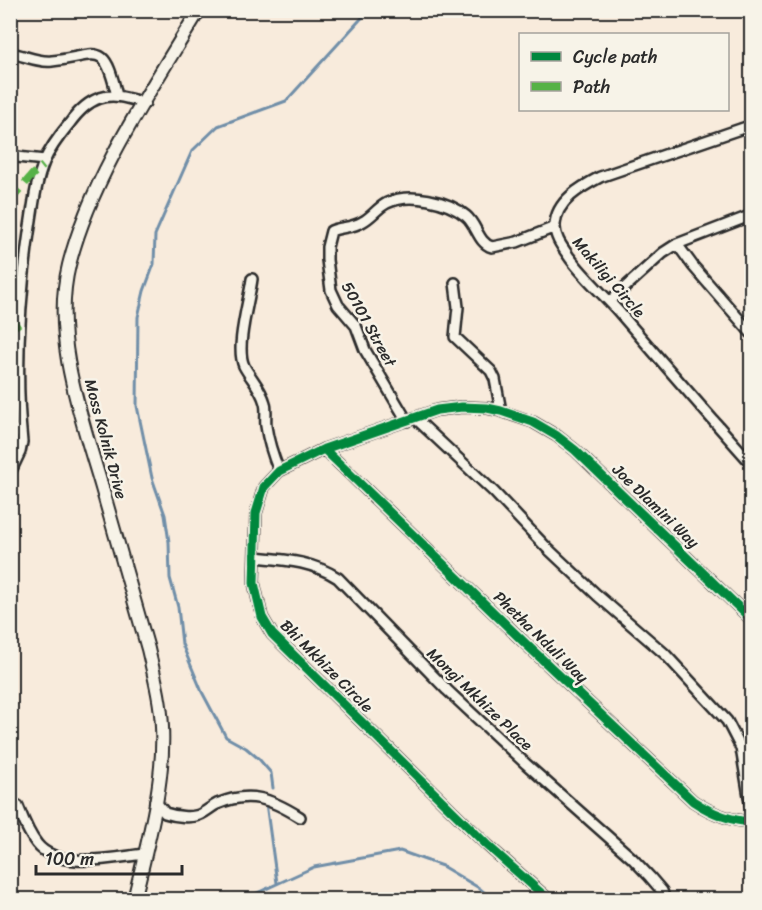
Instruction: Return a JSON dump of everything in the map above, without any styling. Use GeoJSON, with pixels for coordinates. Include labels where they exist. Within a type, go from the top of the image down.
{"type":"FeatureCollection","features":[{"type":"Feature","properties":{"kind":"main road","name":"Moss Kolnik Drive"},"geometry":{"type":"LineString","coordinates":[[134,900],[162,767],[162,726],[157,683],[77,401],[68,358],[64,319],[69,267],[81,224],[98,185],[199,10]]}},
{"type":"Feature","properties":{"kind":"street"},"geometry":{"type":"LineString","coordinates":[[10,53],[48,62],[82,55],[103,58],[111,68],[117,96]]}},
{"type":"Feature","properties":{"kind":"street"},"geometry":{"type":"LineString","coordinates":[[10,473],[20,452],[17,370],[20,304],[36,189],[45,160],[52,146],[78,112],[100,98],[117,96],[145,103]]}},
{"type":"Feature","properties":{"kind":"street","name":"Makiligi Circle"},"geometry":{"type":"LineString","coordinates":[[752,125],[600,177],[579,189],[567,200],[557,215],[555,227],[557,239],[571,260],[610,301],[752,465]]}},
{"type":"Feature","properties":{"kind":"street"},"geometry":{"type":"LineString","coordinates":[[10,153],[18,157],[45,160]]}},
{"type":"Feature","properties":{"kind":"street","name":"50101 Street"},"geometry":{"type":"LineString","coordinates":[[411,419],[365,350],[356,326],[334,298],[328,277],[327,247],[333,229],[349,228],[363,222],[387,203],[406,197],[435,202],[461,213],[471,221],[485,244],[492,247],[517,242],[555,227]]}},
{"type":"Feature","properties":{"kind":"street"},"geometry":{"type":"LineString","coordinates":[[610,301],[663,253],[677,244],[752,215]]}},
{"type":"Feature","properties":{"kind":"street"},"geometry":{"type":"LineString","coordinates":[[677,244],[752,334]]}},
{"type":"Feature","properties":{"kind":"street"},"geometry":{"type":"LineString","coordinates":[[252,279],[240,346],[241,357],[263,398],[269,438],[279,471]]}},
{"type":"Feature","properties":{"kind":"street"},"geometry":{"type":"LineString","coordinates":[[455,283],[458,307],[455,337],[491,371],[495,379],[501,411]]}},
{"type":"Feature","properties":{"kind":"street","name":"Bhi Mkhize Circle"},"geometry":{"type":"LineString","coordinates":[[533,422],[487,408],[462,407],[437,410],[324,450],[279,471],[264,487],[256,513],[254,583],[267,626],[281,646],[487,845],[549,900]]}},
{"type":"Feature","properties":{"kind":"street"},"geometry":{"type":"LineString","coordinates":[[411,419],[494,492],[546,547],[597,595],[665,654],[727,721],[741,748],[752,814]]}},
{"type":"Feature","properties":{"kind":"street","name":"Joe Dlamini Way"},"geometry":{"type":"LineString","coordinates":[[533,422],[575,450],[752,620]]}},
{"type":"Feature","properties":{"kind":"street"},"geometry":{"type":"LineString","coordinates":[[10,436],[20,428]]}},
{"type":"Feature","properties":{"kind":"street","name":"Phetha Nduli Way"},"geometry":{"type":"LineString","coordinates":[[324,450],[693,801],[723,817],[752,822]]}},
{"type":"Feature","properties":{"kind":"street","name":"Mongi Mkhize Place"},"geometry":{"type":"LineString","coordinates":[[255,557],[308,564],[323,568],[338,578],[455,697],[638,864],[662,891],[665,900]]}},
{"type":"Feature","properties":{"kind":"street"},"geometry":{"type":"LineString","coordinates":[[155,801],[165,813],[194,817],[217,804],[248,797],[262,797],[300,817]]}},
{"type":"Feature","properties":{"kind":"street"},"geometry":{"type":"LineString","coordinates":[[18,806],[27,829],[38,846],[51,855],[79,861],[145,854]]}},
{"type":"Feature","properties":{"kind":"waterway"},"geometry":{"type":"LineString","coordinates":[[273,788],[271,773],[259,759],[246,748],[226,737],[202,692],[182,644],[178,607],[170,578],[169,542],[165,515],[152,478],[137,406],[138,317],[154,264],[155,235],[192,151],[218,126],[286,101],[369,10]]}},
{"type":"Feature","properties":{"kind":"waterway"},"geometry":{"type":"LineString","coordinates":[[266,803],[277,883]]}},
{"type":"Feature","properties":{"kind":"waterway"},"geometry":{"type":"LineString","coordinates":[[242,900],[314,867],[400,851],[442,866],[479,888],[493,900]]}},
{"type":"Feature","properties":{"kind":"marked path"},"geometry":{"type":"LineString","coordinates":[[10,201],[43,166]]}},
{"type":"Feature","properties":{"kind":"marked path"},"geometry":{"type":"LineString","coordinates":[[10,329],[19,323]]}},
{"type":"Feature","properties":{"kind":"cycle path"},"geometry":{"type":"LineString","coordinates":[[549,900],[487,845],[272,634],[262,617],[254,583],[256,513],[264,487],[279,471],[324,449],[437,410],[462,407],[501,411],[533,422],[575,450],[752,620]]}},
{"type":"Feature","properties":{"kind":"cycle path"},"geometry":{"type":"LineString","coordinates":[[324,449],[693,801],[721,816],[752,822]]}}]}
